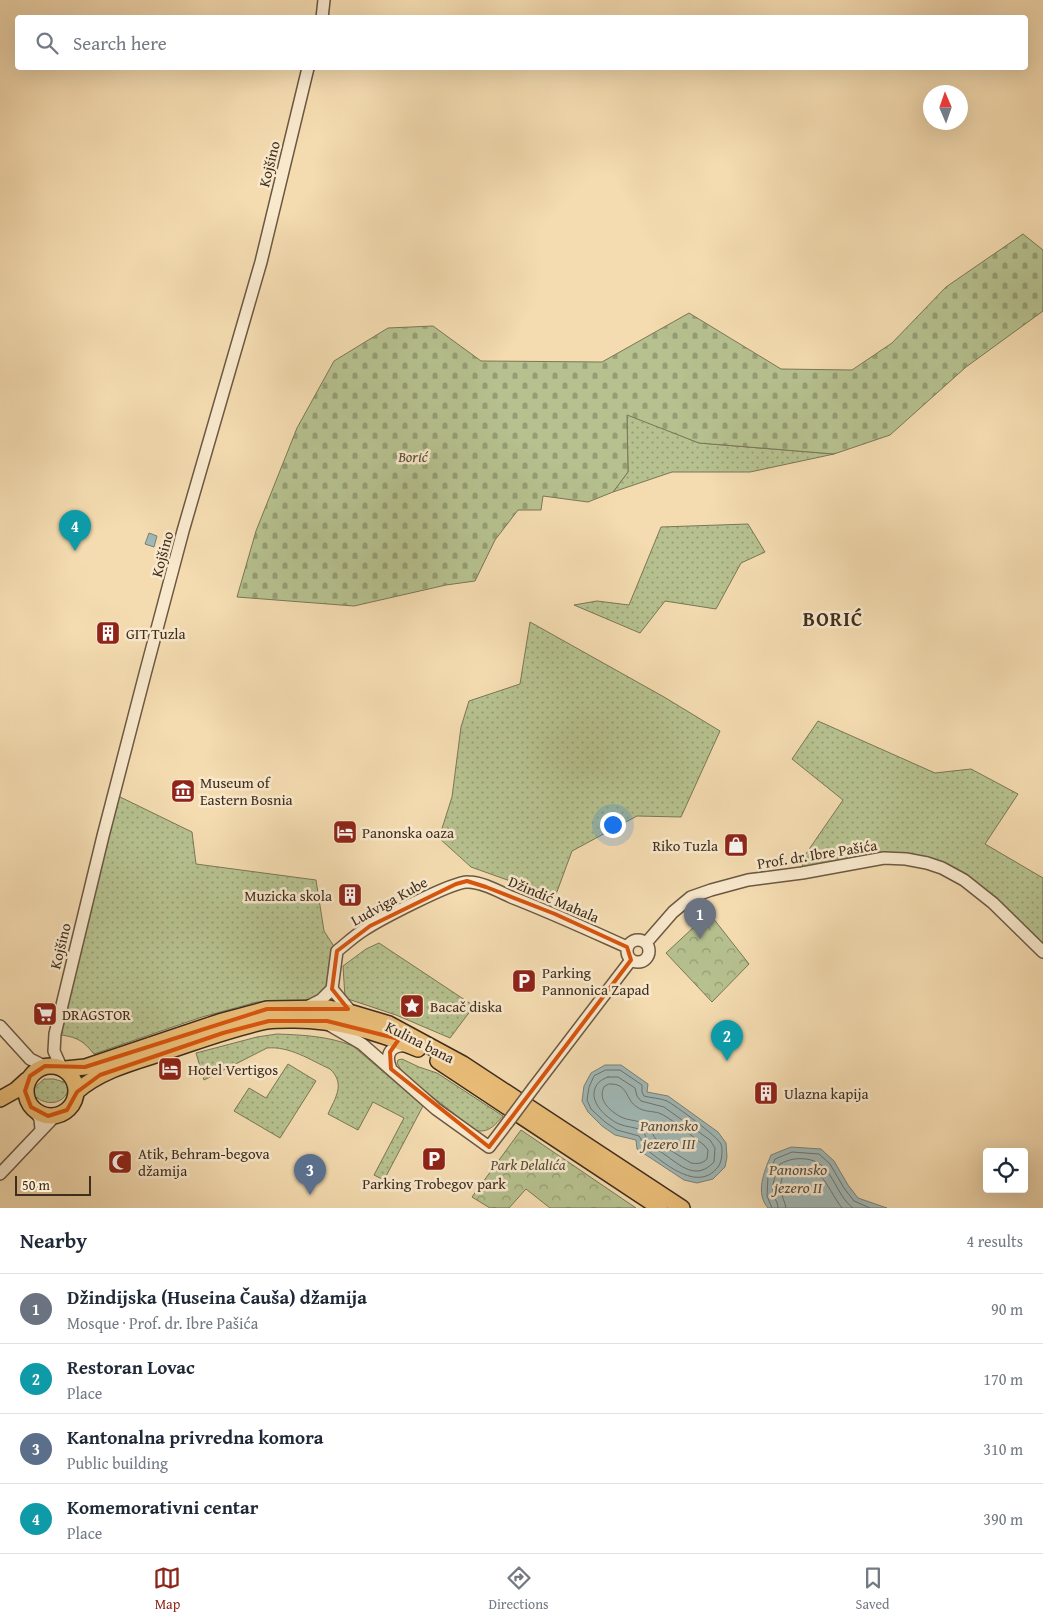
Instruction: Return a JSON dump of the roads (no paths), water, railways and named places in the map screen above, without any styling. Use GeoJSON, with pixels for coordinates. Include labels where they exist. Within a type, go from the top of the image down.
{"type":"FeatureCollection","features":[{"type":"Feature","properties":{"kind":"main road","name":"Kulina bana"},"geometry":{"type":"LineString","coordinates":[[63,1068],[84,1067],[140,1047],[267,1009],[329,1008],[352,1013],[389,1024],[463,1064],[682,1208]]}},
{"type":"Feature","properties":{"kind":"main road","name":"Kulina bana"},"geometry":{"type":"LineString","coordinates":[[76,1092],[90,1080],[100,1075],[223,1033],[269,1021],[320,1021],[387,1036],[419,1049],[660,1208]]}},
{"type":"Feature","properties":{"kind":"main road"},"geometry":{"type":"LineString","coordinates":[[40,1064],[63,1068],[72,1077],[76,1092],[71,1107],[64,1113],[55,1116],[48,1116],[34,1109],[0,1100],[16,1090],[40,1064]]}},
{"type":"Feature","properties":{"kind":"main road"},"geometry":{"type":"LineString","coordinates":[[29,1078],[26,1086],[26,1097],[34,1109]]}},
{"type":"Feature","properties":{"kind":"street"},"geometry":{"type":"LineString","coordinates":[[322,15],[324,0]]}},
{"type":"Feature","properties":{"kind":"street","name":"Kojšino"},"geometry":{"type":"LineString","coordinates":[[54,1050],[55,1034],[103,836],[181,540],[261,262],[308,70]]}},
{"type":"Feature","properties":{"kind":"street","name":"Prof. dr. Ibre Pašića"},"geometry":{"type":"LineString","coordinates":[[646,943],[673,912],[691,897],[748,880],[802,873],[884,858],[906,859],[927,863],[942,868],[964,880],[993,903],[1043,952]]}},
{"type":"Feature","properties":{"kind":"street","name":"Džindić Mahala"},"geometry":{"type":"LineString","coordinates":[[467,882],[486,887],[555,914],[627,947]]}},
{"type":"Feature","properties":{"kind":"street","name":"Ludviga Kube"},"geometry":{"type":"LineString","coordinates":[[332,989],[337,951],[355,936],[370,926],[430,895],[448,887],[467,882]]}},
{"type":"Feature","properties":{"kind":"street"},"geometry":{"type":"LineString","coordinates":[[636,940],[646,943],[649,950],[647,958],[641,962],[631,960],[628,956],[627,947],[630,943],[636,940]]}},
{"type":"Feature","properties":{"kind":"street"},"geometry":{"type":"LineString","coordinates":[[320,1021],[362,1044],[436,1109],[489,1147],[631,960]]}},
{"type":"Feature","properties":{"kind":"street"},"geometry":{"type":"LineString","coordinates":[[306,1008],[321,1000],[332,989],[352,1013]]}},
{"type":"Feature","properties":{"kind":"street"},"geometry":{"type":"LineString","coordinates":[[0,1026],[40,1064],[54,1050],[63,1068]]}},
{"type":"Feature","properties":{"kind":"street"},"geometry":{"type":"LineString","coordinates":[[391,1069],[389,1058],[394,1048],[401,1045],[419,1049]]}},
{"type":"Feature","properties":{"kind":"street"},"geometry":{"type":"LineString","coordinates":[[34,1109],[40,1119],[41,1129]]}},
{"type":"Feature","properties":{"kind":"street"},"geometry":{"type":"LineString","coordinates":[[0,1174],[55,1116]]}},
{"type":"Feature","properties":{"kind":"water"},"geometry":{"type":"Polygon","coordinates":[[[149,533],[157,536],[154,547],[145,544],[149,533]]]}},
{"type":"Feature","properties":{"kind":"water","name":"Panonsko jezero III"},"geometry":{"type":"Polygon","coordinates":[[[605,1065],[621,1065],[648,1084],[647,1092],[668,1096],[718,1132],[726,1143],[727,1157],[725,1167],[713,1179],[697,1183],[684,1180],[637,1149],[636,1140],[615,1135],[602,1126],[588,1112],[582,1101],[584,1086],[591,1073],[605,1065]]]}},
{"type":"Feature","properties":{"kind":"water","name":"Panonsko jezero II"},"geometry":{"type":"Polygon","coordinates":[[[791,1147],[821,1149],[834,1161],[858,1198],[887,1208],[768,1208],[764,1202],[761,1189],[766,1168],[771,1155],[791,1147]]]}},
{"type":"Feature","properties":{"kind":"place","name":"Komemorativni centar"},"geometry":{"type":"Point","coordinates":[75,551]}},
{"type":"Feature","properties":{"kind":"place","name":"GIT Tuzla"},"geometry":{"type":"Point","coordinates":[108,633]}},
{"type":"Feature","properties":{"kind":"place","name":"Museum of Eastern Bosnia"},"geometry":{"type":"Point","coordinates":[183,791]}},
{"type":"Feature","properties":{"kind":"place","name":"Panonska oaza"},"geometry":{"type":"Point","coordinates":[345,832]}},
{"type":"Feature","properties":{"kind":"place","name":"Riko Tuzla"},"geometry":{"type":"Point","coordinates":[736,845]}},
{"type":"Feature","properties":{"kind":"place","name":"Muzicka skola"},"geometry":{"type":"Point","coordinates":[350,895]}},
{"type":"Feature","properties":{"kind":"place","name":"Džindijska (Huseina Čauša) džamija"},"geometry":{"type":"Point","coordinates":[700,939]}},
{"type":"Feature","properties":{"kind":"place","name":"Parking Pannonica Zapad"},"geometry":{"type":"Point","coordinates":[524,981]}},
{"type":"Feature","properties":{"kind":"place","name":"Bacač diska"},"geometry":{"type":"Point","coordinates":[412,1006]}},
{"type":"Feature","properties":{"kind":"place","name":"DRAGSTOR"},"geometry":{"type":"Point","coordinates":[45,1014]}},
{"type":"Feature","properties":{"kind":"place","name":"Restoran Lovac"},"geometry":{"type":"Point","coordinates":[727,1061]}},
{"type":"Feature","properties":{"kind":"place","name":"Hotel Vertigos"},"geometry":{"type":"Point","coordinates":[170,1069]}},
{"type":"Feature","properties":{"kind":"place","name":"Ulazna kapija"},"geometry":{"type":"Point","coordinates":[766,1093]}},
{"type":"Feature","properties":{"kind":"place","name":"Parking Trobegov park"},"geometry":{"type":"Point","coordinates":[434,1159]}},
{"type":"Feature","properties":{"kind":"place","name":"Atik, Behram-begova džamija"},"geometry":{"type":"Point","coordinates":[120,1162]}},
{"type":"Feature","properties":{"kind":"place","name":"Kantonalna privredna komora"},"geometry":{"type":"Point","coordinates":[310,1195]}},
{"type":"Feature","properties":{"kind":"district","name":"BORIĆ"},"geometry":{"type":"Point","coordinates":[833,618]}},
{"type":"Feature","properties":{"kind":"park label","name":"Borić"},"geometry":{"type":"Point","coordinates":[413,456]}},
{"type":"Feature","properties":{"kind":"park label","name":"Park Delalića"},"geometry":{"type":"Point","coordinates":[528,1164]}}]}
